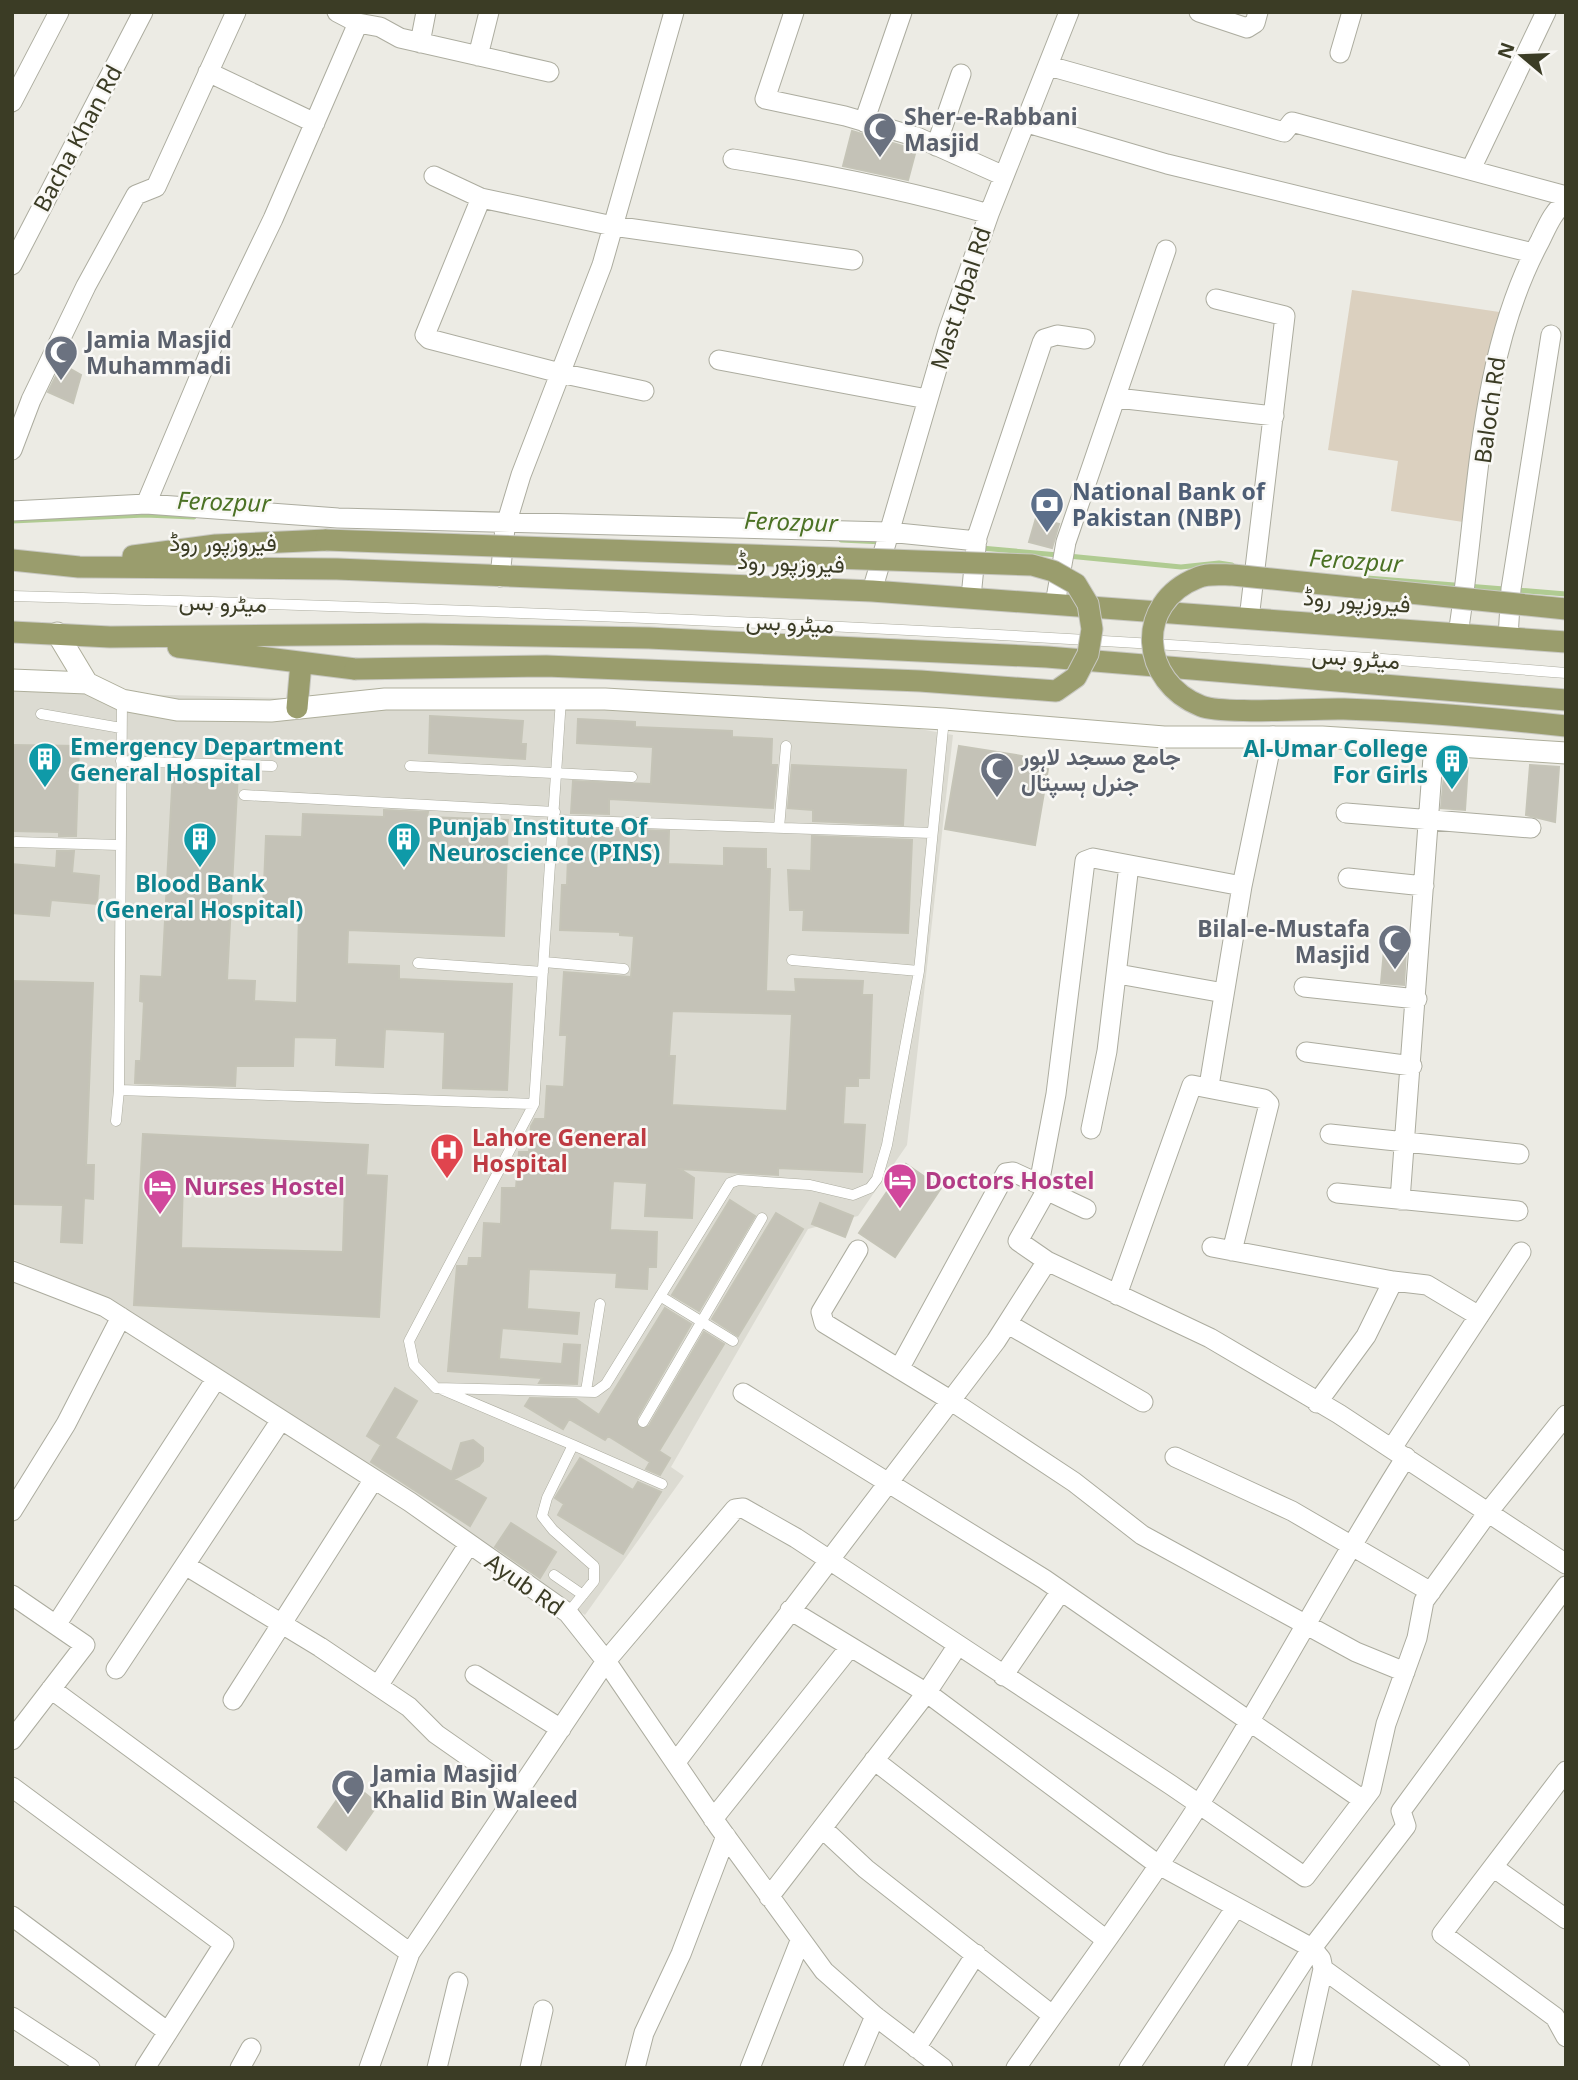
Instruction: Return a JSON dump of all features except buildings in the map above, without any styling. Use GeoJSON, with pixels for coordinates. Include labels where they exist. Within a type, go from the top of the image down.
{"type":"FeatureCollection","features":[{"type":"Feature","properties":{"kind":"main road"},"geometry":{"type":"LineString","coordinates":[[79,567],[124,557],[216,545],[326,540],[1032,565],[1053,571],[1076,584],[1088,604],[1092,629],[1088,654],[1076,677],[1056,691],[908,680],[546,666],[355,669],[110,636]]}},
{"type":"Feature","properties":{"kind":"main road","name":"فیروزپور روڈ"},"geometry":{"type":"LineString","coordinates":[[12,560],[79,567],[337,569],[872,591],[1566,642]]}},
{"type":"Feature","properties":{"kind":"main road"},"geometry":{"type":"LineString","coordinates":[[1566,608],[1233,575],[1199,576],[1178,587],[1161,607],[1151,636],[1155,663],[1163,680],[1179,696],[1204,707],[1345,709],[1566,726]]}},
{"type":"Feature","properties":{"kind":"main road"},"geometry":{"type":"LineString","coordinates":[[12,632],[110,636],[423,634],[663,639],[1047,657],[1566,700]]}},
{"type":"Feature","properties":{"kind":"main road"},"geometry":{"type":"LineString","coordinates":[[297,708],[300,663]]}},
{"type":"Feature","properties":{"kind":"street"},"geometry":{"type":"LineString","coordinates":[[12,103],[59,12]]}},
{"type":"Feature","properties":{"kind":"street","name":"Bacha Khan Rd"},"geometry":{"type":"LineString","coordinates":[[12,265],[143,12]]}},
{"type":"Feature","properties":{"kind":"street"},"geometry":{"type":"LineString","coordinates":[[12,450],[31,400],[86,286],[136,195],[156,187],[236,12]]}},
{"type":"Feature","properties":{"kind":"street"},"geometry":{"type":"LineString","coordinates":[[420,43],[426,12]]}},
{"type":"Feature","properties":{"kind":"street"},"geometry":{"type":"LineString","coordinates":[[478,56],[489,12]]}},
{"type":"Feature","properties":{"kind":"street"},"geometry":{"type":"LineString","coordinates":[[500,577],[507,523],[521,475],[602,265],[674,12]]}},
{"type":"Feature","properties":{"kind":"street"},"geometry":{"type":"LineString","coordinates":[[794,12],[765,99],[864,122],[936,146],[1004,176]]}},
{"type":"Feature","properties":{"kind":"street"},"geometry":{"type":"LineString","coordinates":[[864,122],[902,12]]}},
{"type":"Feature","properties":{"kind":"street","name":"Mast Iqbal Rd"},"geometry":{"type":"LineString","coordinates":[[872,591],[927,399],[989,214],[1069,12]]}},
{"type":"Feature","properties":{"kind":"street"},"geometry":{"type":"LineString","coordinates":[[1199,12],[1247,28],[1255,23],[1258,12]]}},
{"type":"Feature","properties":{"kind":"street"},"geometry":{"type":"LineString","coordinates":[[1340,53],[1352,12]]}},
{"type":"Feature","properties":{"kind":"street"},"geometry":{"type":"LineString","coordinates":[[1471,169],[1546,12]]}},
{"type":"Feature","properties":{"kind":"street"},"geometry":{"type":"LineString","coordinates":[[146,504],[218,333],[273,219],[315,123],[344,15],[380,27],[400,38],[549,72]]}},
{"type":"Feature","properties":{"kind":"street"},"geometry":{"type":"LineString","coordinates":[[1049,66],[1284,132],[1292,122],[1566,196]]}},
{"type":"Feature","properties":{"kind":"street"},"geometry":{"type":"LineString","coordinates":[[208,72],[315,123]]}},
{"type":"Feature","properties":{"kind":"street"},"geometry":{"type":"LineString","coordinates":[[936,146],[961,74]]}},
{"type":"Feature","properties":{"kind":"street"},"geometry":{"type":"LineString","coordinates":[[1027,122],[1167,164],[1533,253]]}},
{"type":"Feature","properties":{"kind":"street"},"geometry":{"type":"LineString","coordinates":[[733,159],[835,175],[916,193],[989,214]]}},
{"type":"Feature","properties":{"kind":"street"},"geometry":{"type":"LineString","coordinates":[[434,176],[481,198],[613,226],[853,260]]}},
{"type":"Feature","properties":{"kind":"street"},"geometry":{"type":"LineString","coordinates":[[481,198],[425,335],[429,339],[560,373],[644,391]]}},
{"type":"Feature","properties":{"kind":"street","name":"Baloch Rd"},"geometry":{"type":"LineString","coordinates":[[1458,634],[1497,351],[1533,253],[1557,208],[1566,202]]}},
{"type":"Feature","properties":{"kind":"street"},"geometry":{"type":"LineString","coordinates":[[1055,604],[1066,542],[1166,250]]}},
{"type":"Feature","properties":{"kind":"street"},"geometry":{"type":"LineString","coordinates":[[1216,299],[1285,316],[1249,619]]}},
{"type":"Feature","properties":{"kind":"street"},"geometry":{"type":"LineString","coordinates":[[971,597],[977,541],[1042,343],[1044,339],[1057,335],[1085,339]]}},
{"type":"Feature","properties":{"kind":"street"},"geometry":{"type":"LineString","coordinates":[[1508,637],[1511,589],[1551,335]]}},
{"type":"Feature","properties":{"kind":"street"},"geometry":{"type":"LineString","coordinates":[[719,360],[927,399]]}},
{"type":"Feature","properties":{"kind":"street"},"geometry":{"type":"LineString","coordinates":[[1117,398],[1274,416]]}},
{"type":"Feature","properties":{"kind":"street"},"geometry":{"type":"LineString","coordinates":[[12,511],[146,504],[338,518],[888,532],[977,541]]}},
{"type":"Feature","properties":{"kind":"street"},"geometry":{"type":"LineString","coordinates":[[57,633],[87,683]]}},
{"type":"Feature","properties":{"kind":"street"},"geometry":{"type":"LineString","coordinates":[[12,680],[87,683],[122,700],[177,710],[297,708],[385,699],[561,699],[944,719],[1164,737],[1273,736],[1566,753]]}},
{"type":"Feature","properties":{"kind":"street"},"geometry":{"type":"LineString","coordinates":[[1209,1086],[1242,886],[1273,736]]}},
{"type":"Feature","properties":{"kind":"street"},"geometry":{"type":"LineString","coordinates":[[1400,1199],[1412,1066],[1433,744]]}},
{"type":"Feature","properties":{"kind":"street"},"geometry":{"type":"LineString","coordinates":[[1346,813],[1531,828]]}},
{"type":"Feature","properties":{"kind":"street"},"geometry":{"type":"LineString","coordinates":[[1242,886],[1093,858],[1085,861],[1042,1187],[1018,1241],[1047,1261],[1210,1338],[1399,1453],[1566,1564]]}},
{"type":"Feature","properties":{"kind":"street"},"geometry":{"type":"LineString","coordinates":[[1091,1129],[1107,1051],[1129,865]]}},
{"type":"Feature","properties":{"kind":"street"},"geometry":{"type":"LineString","coordinates":[[1348,878],[1424,886]]}},
{"type":"Feature","properties":{"kind":"street"},"geometry":{"type":"LineString","coordinates":[[1118,974],[1224,993]]}},
{"type":"Feature","properties":{"kind":"street"},"geometry":{"type":"LineString","coordinates":[[1304,987],[1416,999]]}},
{"type":"Feature","properties":{"kind":"street"},"geometry":{"type":"LineString","coordinates":[[1306,1052],[1412,1066]]}},
{"type":"Feature","properties":{"kind":"street"},"geometry":{"type":"LineString","coordinates":[[1117,1295],[1190,1088],[1195,1084],[1264,1099],[1269,1104],[1232,1251]]}},
{"type":"Feature","properties":{"kind":"street"},"geometry":{"type":"LineString","coordinates":[[1330,1134],[1519,1154]]}},
{"type":"Feature","properties":{"kind":"street"},"geometry":{"type":"LineString","coordinates":[[899,1369],[1006,1173],[1013,1172],[1086,1209]]}},
{"type":"Feature","properties":{"kind":"street"},"geometry":{"type":"LineString","coordinates":[[1337,1193],[1518,1211]]}},
{"type":"Feature","properties":{"kind":"street"},"geometry":{"type":"LineString","coordinates":[[1212,1247],[1393,1282],[1427,1285],[1479,1317]]}},
{"type":"Feature","properties":{"kind":"street"},"geometry":{"type":"LineString","coordinates":[[858,1250],[821,1312],[821,1319],[1074,1482],[1142,1535],[1356,1652],[1405,1672]]}},
{"type":"Feature","properties":{"kind":"street"},"geometry":{"type":"LineString","coordinates":[[1016,2068],[1199,1805],[1308,1624],[1399,1453],[1479,1317],[1521,1252]]}},
{"type":"Feature","properties":{"kind":"street"},"geometry":{"type":"LineString","coordinates":[[676,1762],[1008,1324],[1047,1261]]}},
{"type":"Feature","properties":{"kind":"street","name":"Ayub Rd"},"geometry":{"type":"LineString","coordinates":[[13,1273],[105,1307],[374,1479],[568,1613],[606,1661],[713,1819],[824,1971],[875,2016],[943,2068]]}},
{"type":"Feature","properties":{"kind":"street"},"geometry":{"type":"LineString","coordinates":[[1317,1403],[1366,1336],[1393,1282]]}},
{"type":"Feature","properties":{"kind":"street"},"geometry":{"type":"LineString","coordinates":[[12,1511],[66,1424],[121,1317]]}},
{"type":"Feature","properties":{"kind":"street"},"geometry":{"type":"LineString","coordinates":[[1008,1324],[1143,1402]]}},
{"type":"Feature","properties":{"kind":"street"},"geometry":{"type":"LineString","coordinates":[[55,1625],[216,1378]]}},
{"type":"Feature","properties":{"kind":"street"},"geometry":{"type":"LineString","coordinates":[[743,1393],[889,1481],[1061,1591],[1363,1800]]}},
{"type":"Feature","properties":{"kind":"street"},"geometry":{"type":"LineString","coordinates":[[369,2068],[410,1954],[606,1661],[735,1508],[743,1508],[830,1561],[1305,1878],[1371,1790],[1386,1724],[1417,1638],[1424,1601],[1489,1511],[1566,1415]]}},
{"type":"Feature","properties":{"kind":"street"},"geometry":{"type":"LineString","coordinates":[[116,1669],[281,1420]]}},
{"type":"Feature","properties":{"kind":"street"},"geometry":{"type":"LineString","coordinates":[[1175,1457],[1292,1511],[1431,1592]]}},
{"type":"Feature","properties":{"kind":"street"},"geometry":{"type":"LineString","coordinates":[[233,1700],[374,1479]]}},
{"type":"Feature","properties":{"kind":"street"},"geometry":{"type":"LineString","coordinates":[[378,1686],[469,1545]]}},
{"type":"Feature","properties":{"kind":"street"},"geometry":{"type":"LineString","coordinates":[[186,1565],[409,1707],[436,1734],[519,1791]]}},
{"type":"Feature","properties":{"kind":"street"},"geometry":{"type":"LineString","coordinates":[[1234,2068],[1312,1948],[1406,1826],[1401,1811],[1566,1586]]}},
{"type":"Feature","properties":{"kind":"street"},"geometry":{"type":"LineString","coordinates":[[1003,1676],[1061,1591]]}},
{"type":"Feature","properties":{"kind":"street"},"geometry":{"type":"LineString","coordinates":[[12,1595],[85,1645],[14,1733]]}},
{"type":"Feature","properties":{"kind":"street"},"geometry":{"type":"LineString","coordinates":[[790,1610],[927,1692],[1065,1792],[1157,1864],[1312,1948],[1321,1959],[1323,1969],[1307,2064]]}},
{"type":"Feature","properties":{"kind":"street"},"geometry":{"type":"LineString","coordinates":[[769,1897],[927,1692],[958,1645]]}},
{"type":"Feature","properties":{"kind":"street"},"geometry":{"type":"LineString","coordinates":[[713,1819],[850,1647]]}},
{"type":"Feature","properties":{"kind":"street"},"geometry":{"type":"LineString","coordinates":[[475,1675],[561,1729]]}},
{"type":"Feature","properties":{"kind":"street"},"geometry":{"type":"LineString","coordinates":[[51,1689],[410,1954]]}},
{"type":"Feature","properties":{"kind":"street"},"geometry":{"type":"LineString","coordinates":[[874,1760],[1105,1939]]}},
{"type":"Feature","properties":{"kind":"street"},"geometry":{"type":"LineString","coordinates":[[1566,1771],[1442,1934],[1555,2017],[1566,2037]]}},
{"type":"Feature","properties":{"kind":"street"},"geometry":{"type":"LineString","coordinates":[[12,1787],[224,1944],[145,2068]]}},
{"type":"Feature","properties":{"kind":"street"},"geometry":{"type":"LineString","coordinates":[[822,1828],[866,1869],[1052,2015]]}},
{"type":"Feature","properties":{"kind":"street"},"geometry":{"type":"LineString","coordinates":[[635,2068],[645,2034],[681,1954],[726,1836]]}},
{"type":"Feature","properties":{"kind":"street"},"geometry":{"type":"LineString","coordinates":[[1493,1867],[1566,1919]]}},
{"type":"Feature","properties":{"kind":"street"},"geometry":{"type":"LineString","coordinates":[[1129,2068],[1236,1907]]}},
{"type":"Feature","properties":{"kind":"street"},"geometry":{"type":"LineString","coordinates":[[12,1916],[168,2032]]}},
{"type":"Feature","properties":{"kind":"street"},"geometry":{"type":"LineString","coordinates":[[750,2068],[800,1941]]}},
{"type":"Feature","properties":{"kind":"street"},"geometry":{"type":"LineString","coordinates":[[916,2048],[976,1954]]}},
{"type":"Feature","properties":{"kind":"street"},"geometry":{"type":"LineString","coordinates":[[1323,1969],[1460,2068]]}},
{"type":"Feature","properties":{"kind":"street"},"geometry":{"type":"LineString","coordinates":[[441,2067],[458,1982]]}},
{"type":"Feature","properties":{"kind":"street"},"geometry":{"type":"LineString","coordinates":[[530,2068],[543,2010]]}},
{"type":"Feature","properties":{"kind":"street"},"geometry":{"type":"LineString","coordinates":[[853,2068],[875,2016]]}},
{"type":"Feature","properties":{"kind":"street"},"geometry":{"type":"LineString","coordinates":[[12,2017],[90,2068]]}},
{"type":"Feature","properties":{"kind":"street"},"geometry":{"type":"LineString","coordinates":[[240,2068],[251,2048]]}},
{"type":"Feature","properties":{"kind":"lane","name":"میٹرو بس"},"geometry":{"type":"LineString","coordinates":[[12,596],[544,611],[820,624],[1364,657],[1566,673]]}},
{"type":"Feature","properties":{"kind":"lane"},"geometry":{"type":"LineString","coordinates":[[561,699],[534,1104],[409,1341],[414,1365],[436,1388],[662,1484]]}},
{"type":"Feature","properties":{"kind":"lane"},"geometry":{"type":"LineString","coordinates":[[116,1121],[120,1090],[119,845],[122,700]]}},
{"type":"Feature","properties":{"kind":"lane"},"geometry":{"type":"LineString","coordinates":[[41,714],[121,728]]}},
{"type":"Feature","properties":{"kind":"lane"},"geometry":{"type":"LineString","coordinates":[[436,1388],[595,1392],[606,1384],[730,1183],[738,1180],[810,1185],[852,1195],[870,1188],[877,1179],[887,1145],[919,971],[944,719]]}},
{"type":"Feature","properties":{"kind":"lane"},"geometry":{"type":"LineString","coordinates":[[779,828],[786,746]]}},
{"type":"Feature","properties":{"kind":"lane"},"geometry":{"type":"LineString","coordinates":[[121,761],[272,766]]}},
{"type":"Feature","properties":{"kind":"lane"},"geometry":{"type":"LineString","coordinates":[[410,766],[632,777]]}},
{"type":"Feature","properties":{"kind":"lane"},"geometry":{"type":"LineString","coordinates":[[244,795],[555,816],[932,833]]}},
{"type":"Feature","properties":{"kind":"lane"},"geometry":{"type":"LineString","coordinates":[[16,842],[119,845]]}},
{"type":"Feature","properties":{"kind":"lane"},"geometry":{"type":"LineString","coordinates":[[792,960],[919,971]]}},
{"type":"Feature","properties":{"kind":"lane"},"geometry":{"type":"LineString","coordinates":[[418,963],[624,969]]}},
{"type":"Feature","properties":{"kind":"lane"},"geometry":{"type":"LineString","coordinates":[[120,1090],[534,1104]]}},
{"type":"Feature","properties":{"kind":"lane"},"geometry":{"type":"LineString","coordinates":[[643,1422],[762,1218]]}},
{"type":"Feature","properties":{"kind":"lane"},"geometry":{"type":"LineString","coordinates":[[660,1296],[733,1341]]}},
{"type":"Feature","properties":{"kind":"lane"},"geometry":{"type":"LineString","coordinates":[[586,1391],[600,1304]]}},
{"type":"Feature","properties":{"kind":"lane"},"geometry":{"type":"LineString","coordinates":[[568,1613],[594,1581],[594,1566],[553,1530],[542,1516],[547,1499],[573,1445]]}},
{"type":"Feature","properties":{"kind":"lane"},"geometry":{"type":"LineString","coordinates":[[554,1575],[583,1595]]}},
{"type":"Feature","properties":{"kind":"shaded area"},"geometry":{"type":"Polygon","coordinates":[[[1352,290],[1506,313],[1490,344],[1463,522],[1391,511],[1398,461],[1328,450],[1352,290]]]}},
{"type":"Feature","properties":{"kind":"shaded area","name":"Lahore General Hospital"},"geometry":{"type":"Polygon","coordinates":[[[12,691],[442,702],[875,721],[953,735],[907,1145],[858,1216],[808,1229],[671,1467],[684,1476],[585,1615],[96,1294],[12,1259],[12,691]]]}},
{"type":"Feature","properties":{"kind":"waterway","name":"Ferozpur"},"geometry":{"type":"LineString","coordinates":[[12,521],[145,515],[194,517]]}},
{"type":"Feature","properties":{"kind":"waterway","name":"Ferozpur"},"geometry":{"type":"LineString","coordinates":[[841,540],[884,542]]}},
{"type":"Feature","properties":{"kind":"waterway","name":"Ferozpur"},"geometry":{"type":"LineString","coordinates":[[981,548],[1058,555]]}},
{"type":"Feature","properties":{"kind":"waterway","name":"Ferozpur"},"geometry":{"type":"LineString","coordinates":[[1068,556],[1181,567],[1219,563],[1232,565]]}},
{"type":"Feature","properties":{"kind":"waterway","name":"Ferozpur"},"geometry":{"type":"LineString","coordinates":[[1367,578],[1566,594]]}},
{"type":"Feature","properties":{"kind":"place","name":"Sher-e-Rabbani Masjid"},"geometry":{"type":"Point","coordinates":[880,159]}},
{"type":"Feature","properties":{"kind":"place","name":"Jamia Masjid Muhammadi"},"geometry":{"type":"Point","coordinates":[61,382]}},
{"type":"Feature","properties":{"kind":"place","name":"National Bank of Pakistan (NBP)"},"geometry":{"type":"Point","coordinates":[1047,534]}},
{"type":"Feature","properties":{"kind":"place","name":"Emergency Department General Hospital"},"geometry":{"type":"Point","coordinates":[45,789]}},
{"type":"Feature","properties":{"kind":"place","name":"Al-Umar College For Girls"},"geometry":{"type":"Point","coordinates":[1452,791]}},
{"type":"Feature","properties":{"kind":"place","name":"جامع مسجد لاہور جنرل ہسپتال"},"geometry":{"type":"Point","coordinates":[997,799]}},
{"type":"Feature","properties":{"kind":"place","name":"Blood Bank (General Hospital)"},"geometry":{"type":"Point","coordinates":[200,869]}},
{"type":"Feature","properties":{"kind":"place","name":"Punjab Institute Of Neuroscience (PINS)"},"geometry":{"type":"Point","coordinates":[404,869]}},
{"type":"Feature","properties":{"kind":"place","name":"Bilal-e-Mustafa Masjid"},"geometry":{"type":"Point","coordinates":[1395,971]}},
{"type":"Feature","properties":{"kind":"place","name":"Lahore General Hospital"},"geometry":{"type":"Point","coordinates":[447,1180]}},
{"type":"Feature","properties":{"kind":"place","name":"Doctors Hostel"},"geometry":{"type":"Point","coordinates":[900,1210]}},
{"type":"Feature","properties":{"kind":"place","name":"Nurses Hostel"},"geometry":{"type":"Point","coordinates":[160,1216]}},
{"type":"Feature","properties":{"kind":"place","name":"Jamia Masjid Khalid Bin Waleed"},"geometry":{"type":"Point","coordinates":[348,1816]}}]}
